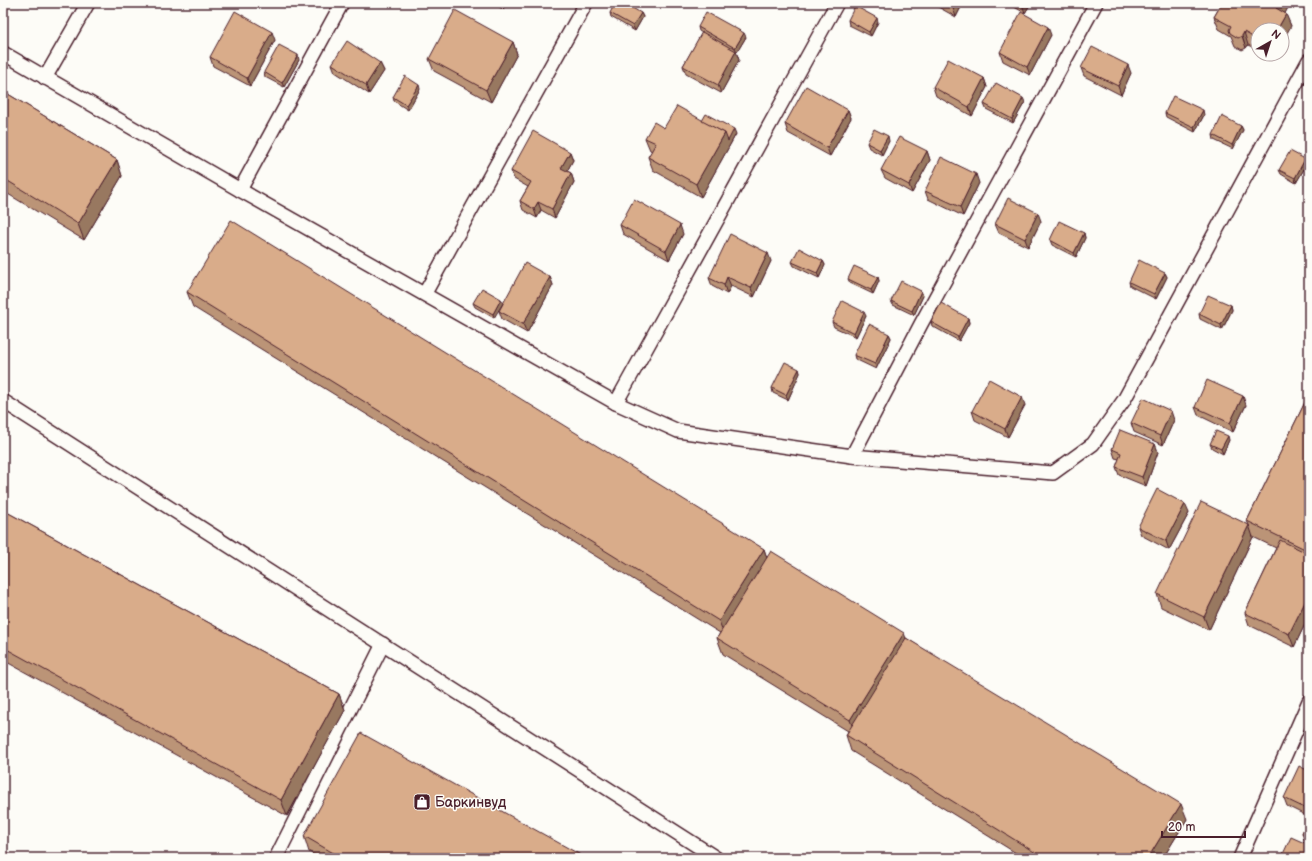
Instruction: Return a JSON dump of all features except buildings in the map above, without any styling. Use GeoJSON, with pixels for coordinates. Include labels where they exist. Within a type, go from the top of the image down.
{"type":"FeatureCollection","features":[{"type":"Feature","properties":{"kind":"lane"},"geometry":{"type":"LineString","coordinates":[[45,78],[88,3]]}},
{"type":"Feature","properties":{"kind":"lane"},"geometry":{"type":"LineString","coordinates":[[240,190],[342,3]]}},
{"type":"Feature","properties":{"kind":"lane"},"geometry":{"type":"LineString","coordinates":[[425,293],[586,3]]}},
{"type":"Feature","properties":{"kind":"lane"},"geometry":{"type":"LineString","coordinates":[[616,403],[837,3]]}},
{"type":"Feature","properties":{"kind":"lane"},"geometry":{"type":"LineString","coordinates":[[852,456],[920,324],[1096,3]]}},
{"type":"Feature","properties":{"kind":"lane"},"geometry":{"type":"LineString","coordinates":[[3,53],[240,190],[425,293],[616,403],[678,431],[852,456],[1053,473],[1093,444],[1124,400],[1309,60]]}},
{"type":"Feature","properties":{"kind":"lane"},"geometry":{"type":"LineString","coordinates":[[3,401],[716,858]]}},
{"type":"Feature","properties":{"kind":"lane"},"geometry":{"type":"LineString","coordinates":[[276,858],[383,644]]}},
{"type":"Feature","properties":{"kind":"lane"},"geometry":{"type":"LineString","coordinates":[[1240,858],[1309,701]]}},
{"type":"Feature","properties":{"kind":"place","name":"Баркинвуд"},"geometry":{"type":"Point","coordinates":[422,802]}}]}
